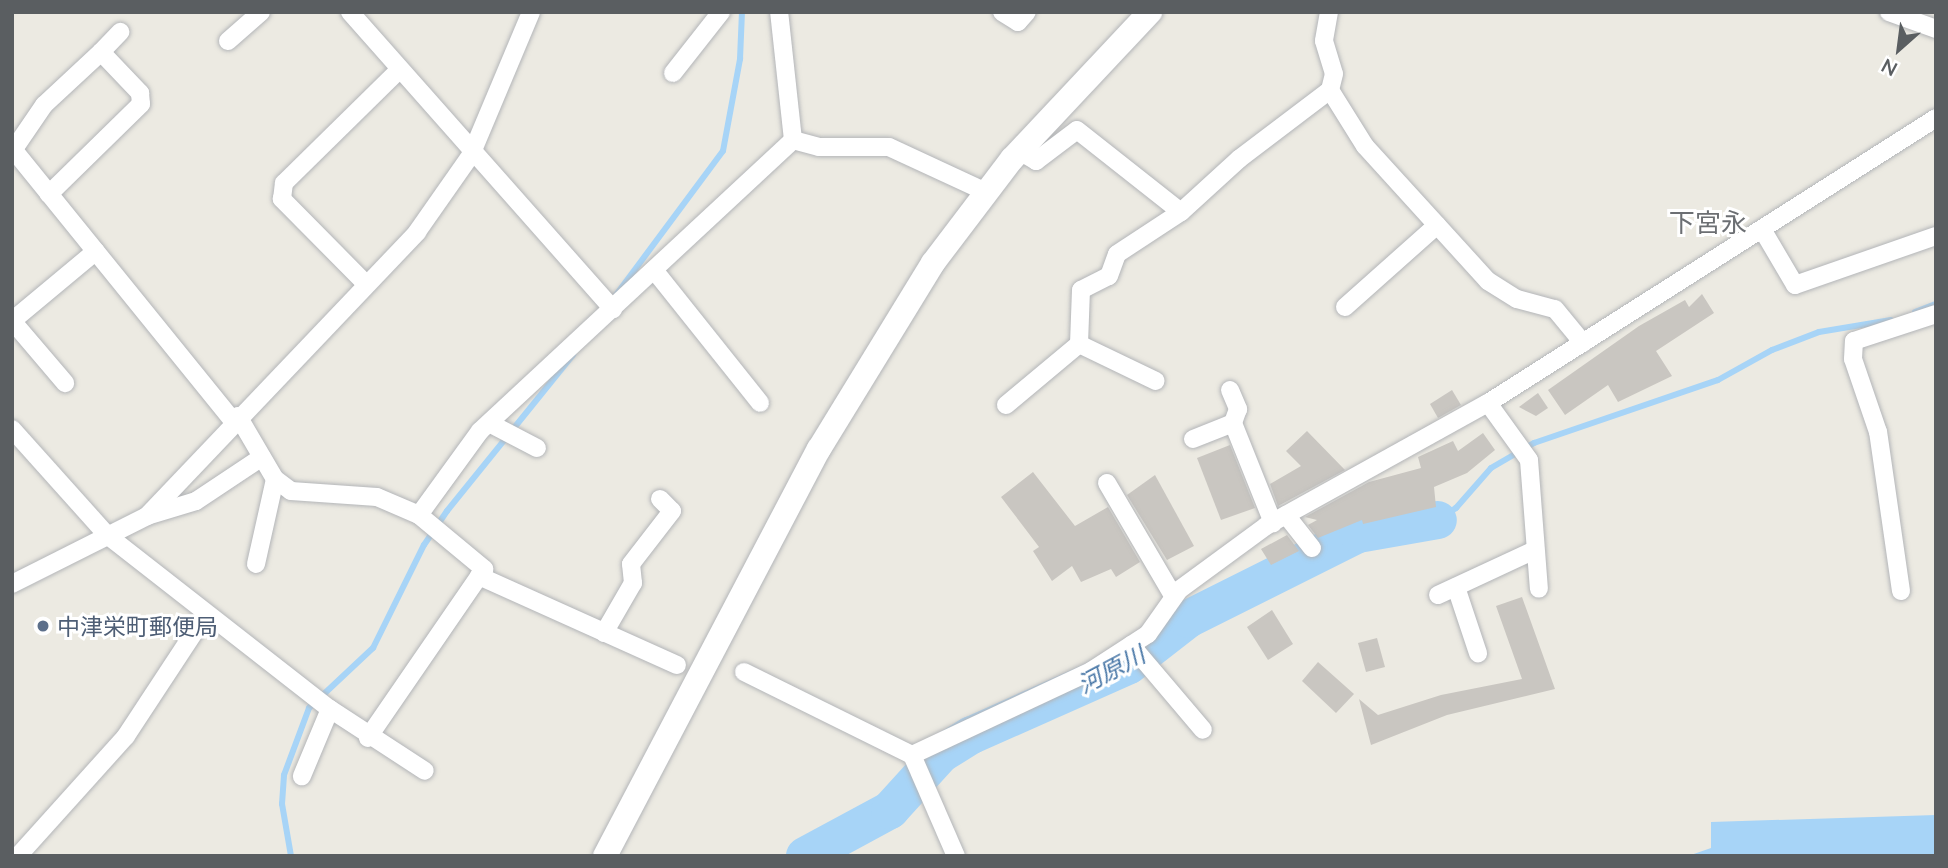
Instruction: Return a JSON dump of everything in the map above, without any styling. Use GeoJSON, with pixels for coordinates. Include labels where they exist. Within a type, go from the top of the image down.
{"type":"FeatureCollection","features":[{"type":"Feature","properties":{"kind":"street"},"geometry":{"type":"LineString","coordinates":[[228,41],[261,12]]}},
{"type":"Feature","properties":{"kind":"street"},"geometry":{"type":"LineString","coordinates":[[350,12],[471,155],[613,309]]}},
{"type":"Feature","properties":{"kind":"street"},"geometry":{"type":"LineString","coordinates":[[147,516],[235,419],[417,232],[471,155],[531,12]]}},
{"type":"Feature","properties":{"kind":"street"},"geometry":{"type":"LineString","coordinates":[[673,74],[720,12]]}},
{"type":"Feature","properties":{"kind":"street"},"geometry":{"type":"LineString","coordinates":[[779,12],[793,140]]}},
{"type":"Feature","properties":{"kind":"street"},"geometry":{"type":"LineString","coordinates":[[1002,12],[1018,22],[1027,12]]}},
{"type":"Feature","properties":{"kind":"street"},"geometry":{"type":"LineString","coordinates":[[605,856],[819,449],[919,286],[984,191],[1150,12]]}},
{"type":"Feature","properties":{"kind":"street"},"geometry":{"type":"LineString","coordinates":[[1006,405],[1079,344],[1081,290],[1109,276],[1117,254],[1181,212],[1239,159],[1330,90],[1334,74],[1324,41],[1329,12]]}},
{"type":"Feature","properties":{"kind":"street"},"geometry":{"type":"LineString","coordinates":[[1889,12],[1914,16],[1936,29]]}},
{"type":"Feature","properties":{"kind":"street"},"geometry":{"type":"LineString","coordinates":[[120,32],[44,105],[13,148],[235,419],[275,479],[291,491],[377,497],[419,515],[484,569],[368,738]]}},
{"type":"Feature","properties":{"kind":"street"},"geometry":{"type":"LineString","coordinates":[[49,194],[141,104],[140,93],[101,52]]}},
{"type":"Feature","properties":{"kind":"street"},"geometry":{"type":"LineString","coordinates":[[366,284],[282,199],[284,183],[399,70]]}},
{"type":"Feature","properties":{"kind":"street"},"geometry":{"type":"LineString","coordinates":[[1330,90],[1365,146],[1488,281],[1517,299],[1555,309],[1583,343]]}},
{"type":"Feature","properties":{"kind":"street"},"geometry":{"type":"LineString","coordinates":[[912,755],[1091,671],[1148,634],[1174,597],[1279,519],[1488,403],[1936,118]]}},
{"type":"Feature","properties":{"kind":"street"},"geometry":{"type":"LineString","coordinates":[[1019,151],[1036,161],[1077,130],[1181,212]]}},
{"type":"Feature","properties":{"kind":"street"},"geometry":{"type":"LineString","coordinates":[[793,140],[818,147],[890,147],[984,191]]}},
{"type":"Feature","properties":{"kind":"street"},"geometry":{"type":"LineString","coordinates":[[419,515],[489,423],[793,140]]}},
{"type":"Feature","properties":{"kind":"street"},"geometry":{"type":"LineString","coordinates":[[1345,307],[1437,225]]}},
{"type":"Feature","properties":{"kind":"street"},"geometry":{"type":"LineString","coordinates":[[1762,229],[1795,285],[1936,236]]}},
{"type":"Feature","properties":{"kind":"street"},"geometry":{"type":"LineString","coordinates":[[65,383],[13,322],[96,251]]}},
{"type":"Feature","properties":{"kind":"street"},"geometry":{"type":"LineString","coordinates":[[654,270],[760,403]]}},
{"type":"Feature","properties":{"kind":"street"},"geometry":{"type":"LineString","coordinates":[[1901,591],[1878,432],[1853,359],[1854,341],[1936,314]]}},
{"type":"Feature","properties":{"kind":"street"},"geometry":{"type":"LineString","coordinates":[[1079,344],[1156,381]]}},
{"type":"Feature","properties":{"kind":"street"},"geometry":{"type":"LineString","coordinates":[[1230,390],[1238,409],[1233,423],[1279,519],[1312,548]]}},
{"type":"Feature","properties":{"kind":"street"},"geometry":{"type":"LineString","coordinates":[[1488,403],[1529,460],[1539,589]]}},
{"type":"Feature","properties":{"kind":"street"},"geometry":{"type":"LineString","coordinates":[[489,423],[537,448]]}},
{"type":"Feature","properties":{"kind":"street"},"geometry":{"type":"LineString","coordinates":[[1193,439],[1233,423]]}},
{"type":"Feature","properties":{"kind":"street"},"geometry":{"type":"LineString","coordinates":[[12,429],[107,536],[368,738],[425,771]]}},
{"type":"Feature","properties":{"kind":"street"},"geometry":{"type":"LineString","coordinates":[[12,584],[147,516],[196,501],[262,457]]}},
{"type":"Feature","properties":{"kind":"street"},"geometry":{"type":"LineString","coordinates":[[256,564],[275,479]]}},
{"type":"Feature","properties":{"kind":"street"},"geometry":{"type":"LineString","coordinates":[[1107,483],[1174,597]]}},
{"type":"Feature","properties":{"kind":"street"},"geometry":{"type":"LineString","coordinates":[[604,633],[634,583],[631,564],[672,512],[660,499]]}},
{"type":"Feature","properties":{"kind":"street"},"geometry":{"type":"LineString","coordinates":[[1438,595],[1535,550]]}},
{"type":"Feature","properties":{"kind":"street"},"geometry":{"type":"LineString","coordinates":[[479,576],[677,665]]}},
{"type":"Feature","properties":{"kind":"street"},"geometry":{"type":"LineString","coordinates":[[1456,587],[1478,653]]}},
{"type":"Feature","properties":{"kind":"street"},"geometry":{"type":"LineString","coordinates":[[18,856],[126,736],[206,614]]}},
{"type":"Feature","properties":{"kind":"street"},"geometry":{"type":"LineString","coordinates":[[1131,645],[1203,730]]}},
{"type":"Feature","properties":{"kind":"street"},"geometry":{"type":"LineString","coordinates":[[744,672],[912,755],[956,856]]}},
{"type":"Feature","properties":{"kind":"street"},"geometry":{"type":"LineString","coordinates":[[302,776],[330,709]]}},
{"type":"Feature","properties":{"kind":"water"},"geometry":{"type":"Polygon","coordinates":[[[1936,815],[1936,856],[1688,856],[1711,848],[1711,822],[1936,815]]]}},
{"type":"Feature","properties":{"kind":"building"},"geometry":{"type":"Polygon","coordinates":[[[1702,294],[1714,313],[1656,351],[1672,376],[1618,402],[1608,385],[1565,415],[1548,390],[1639,326],[1685,300],[1689,307],[1702,294]]]}},
{"type":"Feature","properties":{"kind":"building"},"geometry":{"type":"Polygon","coordinates":[[[1452,390],[1461,405],[1438,418],[1430,404],[1452,390]]]}},
{"type":"Feature","properties":{"kind":"building"},"geometry":{"type":"Polygon","coordinates":[[[1538,393],[1548,408],[1536,416],[1519,407],[1538,393]]]}},
{"type":"Feature","properties":{"kind":"building"},"geometry":{"type":"Polygon","coordinates":[[[1307,431],[1345,470],[1278,506],[1270,484],[1301,466],[1286,451],[1307,431]]]}},
{"type":"Feature","properties":{"kind":"building"},"geometry":{"type":"Polygon","coordinates":[[[1483,433],[1495,450],[1467,473],[1434,487],[1436,507],[1363,524],[1362,520],[1318,538],[1308,525],[1317,520],[1305,517],[1369,482],[1421,468],[1418,457],[1453,441],[1458,451],[1483,433]]]}},
{"type":"Feature","properties":{"kind":"building"},"geometry":{"type":"Polygon","coordinates":[[[1230,445],[1255,508],[1221,520],[1197,458],[1230,445]]]}},
{"type":"Feature","properties":{"kind":"building"},"geometry":{"type":"Polygon","coordinates":[[[1033,472],[1075,526],[1108,507],[1140,562],[1116,577],[1111,569],[1081,582],[1072,566],[1052,581],[1033,551],[1039,547],[1001,497],[1033,472]]]}},
{"type":"Feature","properties":{"kind":"building"},"geometry":{"type":"Polygon","coordinates":[[[1155,475],[1194,546],[1167,560],[1127,495],[1155,475]]]}},
{"type":"Feature","properties":{"kind":"building"},"geometry":{"type":"Polygon","coordinates":[[[1287,535],[1299,551],[1271,565],[1261,549],[1287,535]]]}},
{"type":"Feature","properties":{"kind":"building"},"geometry":{"type":"Polygon","coordinates":[[[1522,597],[1555,689],[1447,715],[1371,745],[1359,699],[1378,715],[1441,695],[1522,679],[1496,606],[1522,597]]]}},
{"type":"Feature","properties":{"kind":"building"},"geometry":{"type":"Polygon","coordinates":[[[1272,610],[1293,644],[1268,660],[1247,627],[1272,610]]]}},
{"type":"Feature","properties":{"kind":"building"},"geometry":{"type":"Polygon","coordinates":[[[1377,638],[1385,667],[1366,672],[1358,643],[1377,638]]]}},
{"type":"Feature","properties":{"kind":"building"},"geometry":{"type":"Polygon","coordinates":[[[1318,662],[1354,694],[1336,713],[1302,681],[1318,662]]]}},
{"type":"Feature","properties":{"kind":"waterway"},"geometry":{"type":"LineString","coordinates":[[616,295],[723,151],[740,59],[742,12]]}},
{"type":"Feature","properties":{"kind":"waterway"},"geometry":{"type":"LineString","coordinates":[[1915,312],[1936,304]]}},
{"type":"Feature","properties":{"kind":"waterway"},"geometry":{"type":"LineString","coordinates":[[1438,520],[1456,508],[1491,468],[1534,443],[1718,380],[1772,350],[1819,332],[1891,320]]}},
{"type":"Feature","properties":{"kind":"waterway"},"geometry":{"type":"LineString","coordinates":[[291,856],[282,804],[284,775],[309,708],[373,648],[424,545],[447,511],[573,355]]}},
{"type":"Feature","properties":{"kind":"waterway","name":"河原川"},"geometry":{"type":"LineString","coordinates":[[805,856],[890,810],[941,754],[972,735],[1129,665],[1188,619],[1358,534],[1438,520]]}},
{"type":"Feature","properties":{"kind":"place","name":"中津栄町郵便局"},"geometry":{"type":"Point","coordinates":[43,626]}},
{"type":"Feature","properties":{"kind":"district","name":"下宮永"},"geometry":{"type":"Point","coordinates":[1708,223]}}]}
